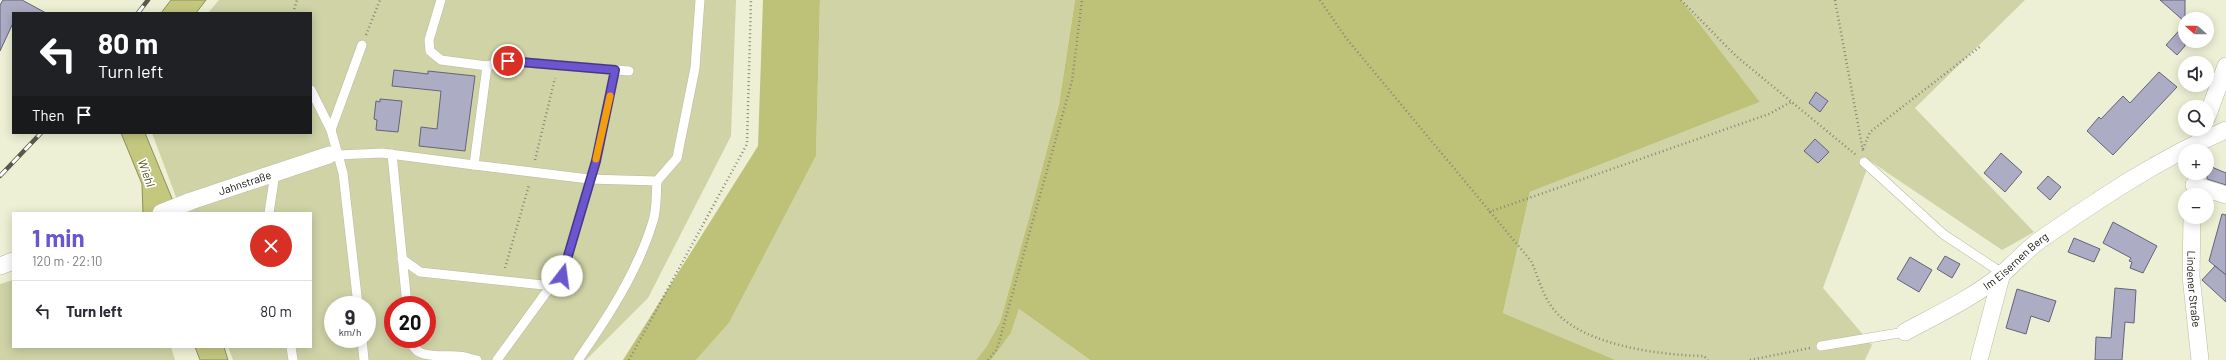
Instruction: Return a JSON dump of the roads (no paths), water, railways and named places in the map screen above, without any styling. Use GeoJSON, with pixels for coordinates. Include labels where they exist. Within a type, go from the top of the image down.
{"type":"FeatureCollection","features":[{"type":"Feature","properties":{"kind":"street"},"geometry":{"type":"LineString","coordinates":[[2213,100],[2226,66]]}},
{"type":"Feature","properties":{"kind":"street","name":"Im Eisernen Berg"},"geometry":{"type":"LineString","coordinates":[[1905,332],[1960,303],[2002,273],[2018,257],[2040,240],[2150,168],[2199,141],[2226,130]]}},
{"type":"Feature","properties":{"kind":"street","name":"Jahnstraße"},"geometry":{"type":"LineString","coordinates":[[163,212],[190,201],[333,155]]}},
{"type":"Feature","properties":{"kind":"street"},"geometry":{"type":"LineString","coordinates":[[2194,184],[2226,195]]}},
{"type":"Feature","properties":{"kind":"street","name":"Lindener Straße"},"geometry":{"type":"LineString","coordinates":[[2192,224],[2191,276],[2200,360]]}},
{"type":"Feature","properties":{"kind":"street"},"geometry":{"type":"LineString","coordinates":[[0,266],[12,262]]}},
{"type":"Feature","properties":{"kind":"street"},"geometry":{"type":"LineString","coordinates":[[1980,360],[2002,273]]}},
{"type":"Feature","properties":{"kind":"lane"},"geometry":{"type":"LineString","coordinates":[[441,0],[429,40],[430,51],[441,60],[487,66],[508,61],[629,71]]}},
{"type":"Feature","properties":{"kind":"lane"},"geometry":{"type":"LineString","coordinates":[[578,360],[599,330],[628,282],[653,220],[657,181],[677,158],[695,68],[700,0]]}},
{"type":"Feature","properties":{"kind":"lane"},"geometry":{"type":"LineString","coordinates":[[331,130],[362,45]]}},
{"type":"Feature","properties":{"kind":"lane"},"geometry":{"type":"LineString","coordinates":[[474,165],[487,66]]}},
{"type":"Feature","properties":{"kind":"lane"},"geometry":{"type":"LineString","coordinates":[[497,360],[562,276],[589,178],[596,161],[615,70]]}},
{"type":"Feature","properties":{"kind":"lane"},"geometry":{"type":"LineString","coordinates":[[312,92],[331,130],[333,155],[343,173],[357,296]]}},
{"type":"Feature","properties":{"kind":"lane"},"geometry":{"type":"LineString","coordinates":[[333,155],[382,153],[589,178],[657,181]]}},
{"type":"Feature","properties":{"kind":"lane"},"geometry":{"type":"LineString","coordinates":[[392,154],[406,296]]}},
{"type":"Feature","properties":{"kind":"lane"},"geometry":{"type":"LineString","coordinates":[[1864,162],[1943,234],[2002,273]]}},
{"type":"Feature","properties":{"kind":"lane"},"geometry":{"type":"LineString","coordinates":[[269,212],[275,173]]}},
{"type":"Feature","properties":{"kind":"lane"},"geometry":{"type":"LineString","coordinates":[[402,260],[420,272],[553,286]]}},
{"type":"Feature","properties":{"kind":"lane","name":"Im Eisernen Berg"},"geometry":{"type":"LineString","coordinates":[[1821,346],[1905,332]]}},
{"type":"Feature","properties":{"kind":"lane"},"geometry":{"type":"LineString","coordinates":[[291,348],[293,360]]}},
{"type":"Feature","properties":{"kind":"lane"},"geometry":{"type":"LineString","coordinates":[[363,348],[364,360]]}},
{"type":"Feature","properties":{"kind":"lane"},"geometry":{"type":"LineString","coordinates":[[412,348],[417,354],[426,358],[459,356],[477,360]]}},
{"type":"Feature","properties":{"kind":"water"},"geometry":{"type":"Polygon","coordinates":[[[171,0],[206,0],[197,12],[162,12],[171,0]]]}},
{"type":"Feature","properties":{"kind":"water","name":"Wiehl"},"geometry":{"type":"Polygon","coordinates":[[[121,134],[145,134],[178,212],[143,212],[142,184],[121,134]]]}},
{"type":"Feature","properties":{"kind":"water"},"geometry":{"type":"Polygon","coordinates":[[[195,348],[224,348],[228,360],[200,360],[195,348]]]}},
{"type":"Feature","properties":{"kind":"railway"},"geometry":{"type":"LineString","coordinates":[[139,12],[148,0]]}},
{"type":"Feature","properties":{"kind":"railway"},"geometry":{"type":"LineString","coordinates":[[0,176],[40,134]]}}]}
